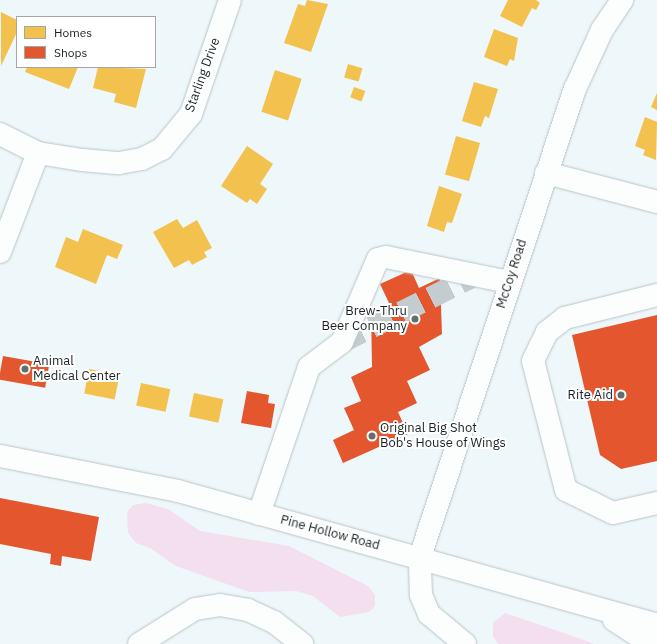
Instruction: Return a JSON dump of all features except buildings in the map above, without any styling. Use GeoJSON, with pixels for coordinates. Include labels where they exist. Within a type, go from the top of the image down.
{"type":"FeatureCollection","features":[{"type":"Feature","properties":{"kind":"street","name":"Starling Drive"},"geometry":{"type":"LineString","coordinates":[[0,134],[38,153],[119,163],[142,159],[162,149],[191,114],[230,0]]}},
{"type":"Feature","properties":{"kind":"street","name":"McCoy Road"},"geometry":{"type":"LineString","coordinates":[[465,644],[429,614],[421,595],[420,557],[509,282],[578,83],[602,30],[622,0]]}},
{"type":"Feature","properties":{"kind":"street"},"geometry":{"type":"LineString","coordinates":[[0,252],[38,153]]}},
{"type":"Feature","properties":{"kind":"street"},"geometry":{"type":"LineString","coordinates":[[546,172],[657,202]]}},
{"type":"Feature","properties":{"kind":"street"},"geometry":{"type":"LineString","coordinates":[[259,514],[309,367],[342,342],[378,259],[386,257],[509,282]]}},
{"type":"Feature","properties":{"kind":"street"},"geometry":{"type":"LineString","coordinates":[[657,295],[588,310],[565,318],[559,326],[547,332],[539,345],[534,367],[566,490],[613,513],[657,503]]}},
{"type":"Feature","properties":{"kind":"street"},"geometry":{"type":"LineString","coordinates":[[559,326],[574,327],[657,307]]}},
{"type":"Feature","properties":{"kind":"street","name":"Pine Hollow Road"},"geometry":{"type":"LineString","coordinates":[[0,456],[178,491],[420,557],[657,625]]}},
{"type":"Feature","properties":{"kind":"street"},"geometry":{"type":"LineString","coordinates":[[139,644],[195,609],[220,605],[248,610],[274,622],[302,644]]}},
{"type":"Feature","properties":{"kind":"street"},"geometry":{"type":"LineString","coordinates":[[595,607],[651,644]]}},
{"type":"Feature","properties":{"kind":"shaded area"},"geometry":{"type":"Polygon","coordinates":[[[146,503],[168,509],[200,531],[289,546],[368,586],[375,595],[375,606],[369,612],[340,617],[313,596],[296,591],[249,592],[176,566],[150,548],[136,543],[128,533],[127,512],[133,505],[146,503]]]}},
{"type":"Feature","properties":{"kind":"shaded area"},"geometry":{"type":"Polygon","coordinates":[[[505,613],[594,644],[498,644],[493,636],[493,623],[505,613]]]}},
{"type":"Feature","properties":{"kind":"tunnel"},"geometry":{"type":"LineString","coordinates":[[342,342],[476,275]]}},
{"type":"Feature","properties":{"kind":"place","name":"Brew-Thru Beer Company"},"geometry":{"type":"Point","coordinates":[415,319]}},
{"type":"Feature","properties":{"kind":"place","name":"Animal Medical Center"},"geometry":{"type":"Point","coordinates":[25,369]}},
{"type":"Feature","properties":{"kind":"place","name":"Rite Aid"},"geometry":{"type":"Point","coordinates":[621,395]}},
{"type":"Feature","properties":{"kind":"place","name":"Original Big Shot Bob's House of Wings"},"geometry":{"type":"Point","coordinates":[372,436]}}]}
